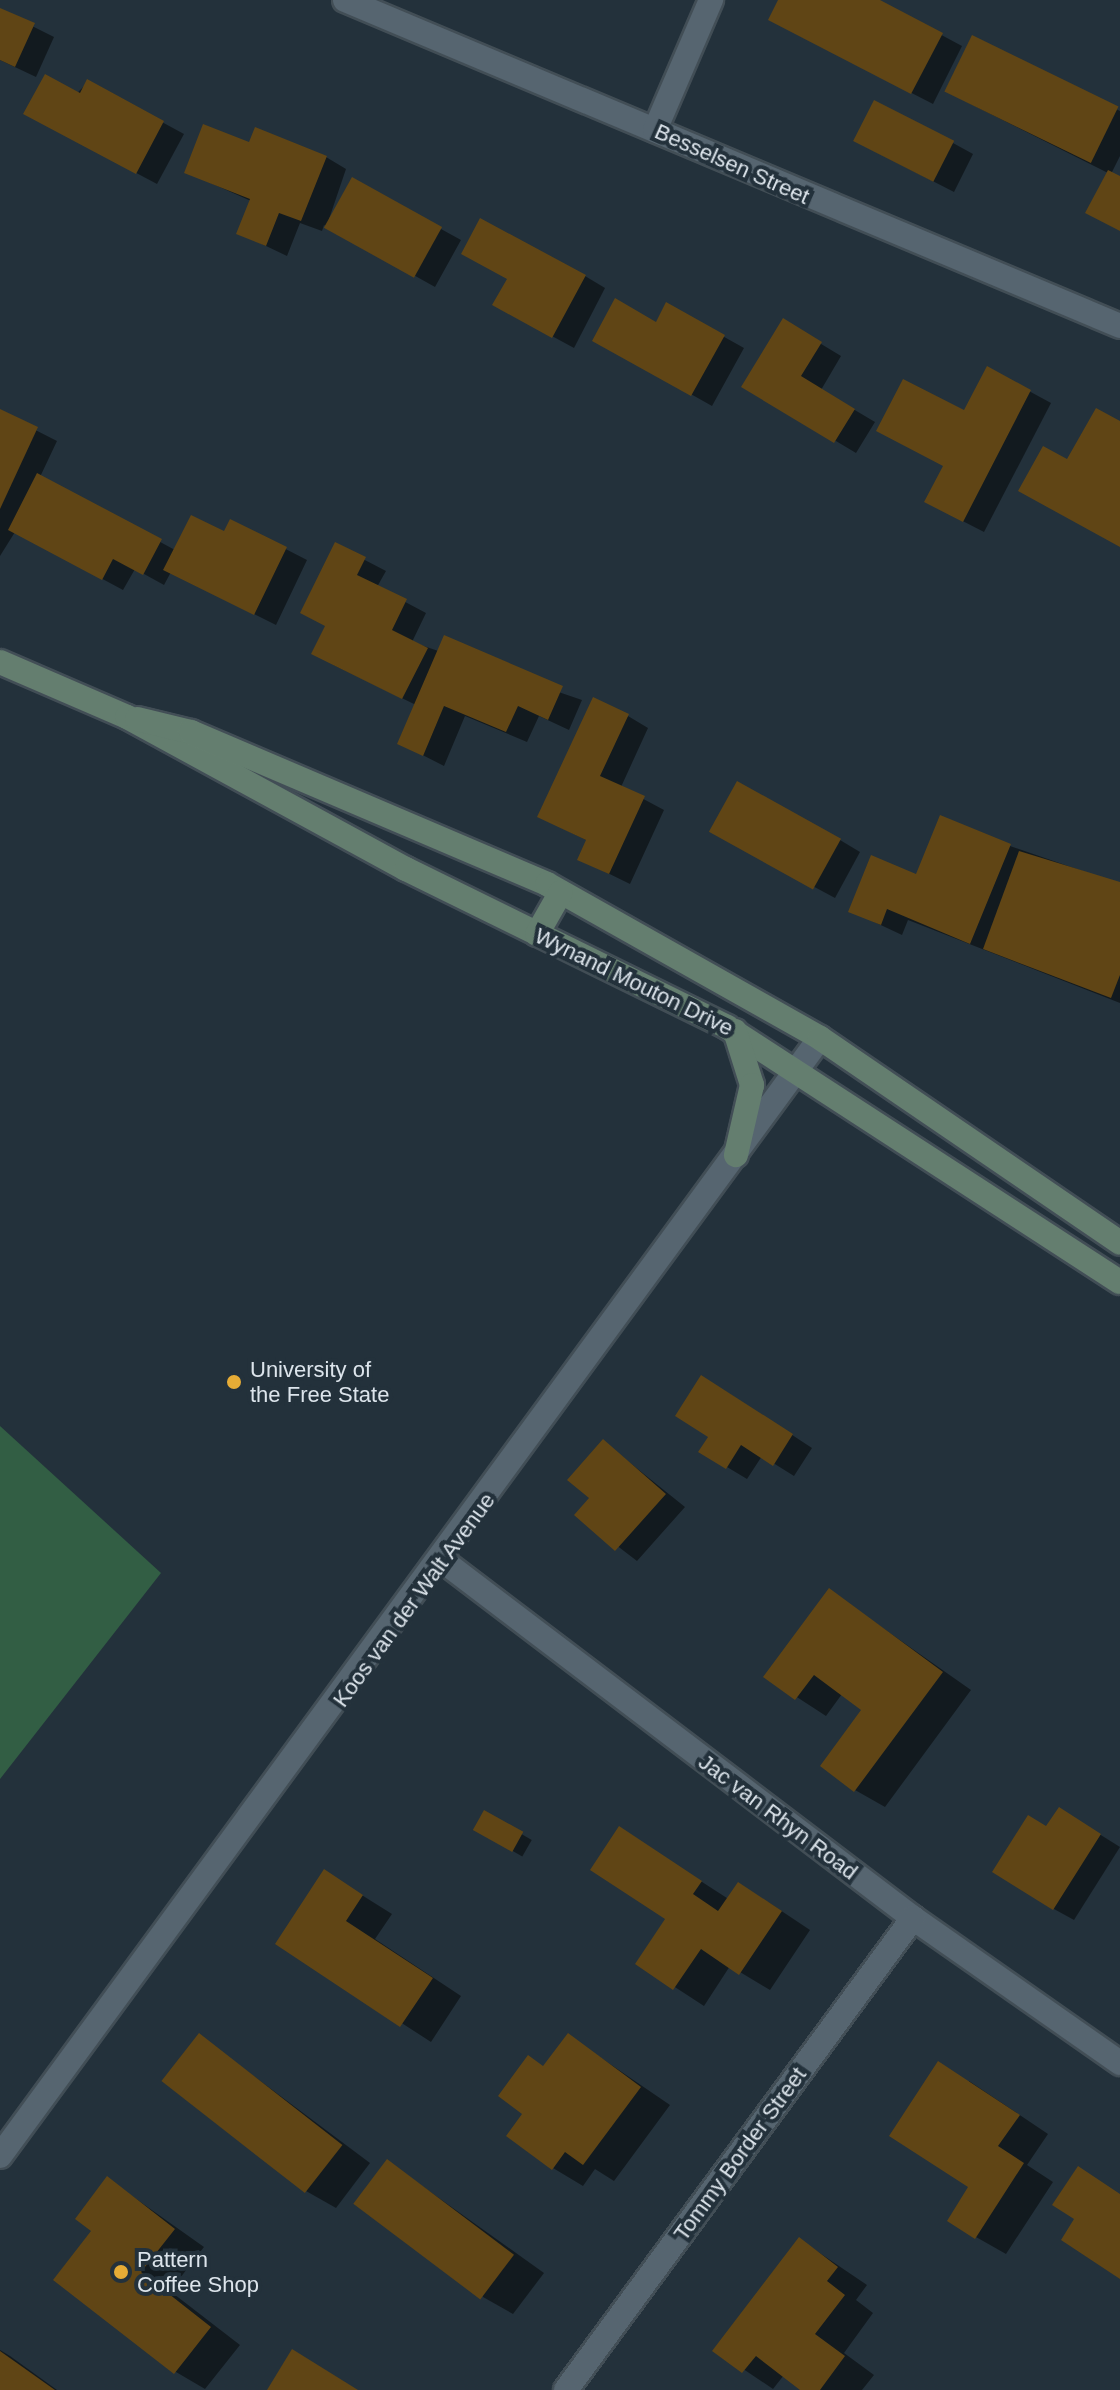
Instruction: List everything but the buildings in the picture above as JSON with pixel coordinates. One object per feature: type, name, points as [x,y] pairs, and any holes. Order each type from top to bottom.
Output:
[{"type":"street","name":"Besselsen Street","points":[[345,0],[1120,326]]},
{"type":"street","points":[[655,130],[711,0]]},
{"type":"street","name":"Wynand Mouton Drive","points":[[0,662],[127,717],[191,732],[561,892],[820,1038],[1120,1243]]},
{"type":"street","name":"Wynand Mouton Drive","points":[[127,717],[170,747],[735,1031],[798,1069],[1120,1282]]},
{"type":"street","points":[[537,934],[561,892]]},
{"type":"street","points":[[735,1031],[752,1085],[736,1155]]},
{"type":"street","name":"Koos van der Walt Avenue","points":[[0,2156],[443,1561],[820,1038]]},
{"type":"street","name":"Jac van Rhyn Road","points":[[443,1561],[913,1918],[1120,2063]]},
{"type":"street","name":"Tommy Border Street","points":[[577,2386],[913,1918]]},
{"type":"green space","points":[[0,1426],[161,1573],[0,1779]]},
{"type":"place","name":"University of the Free State","points":[[234,1382]]},
{"type":"place","name":"Pattern Coffee Shop","points":[[121,2272]]}]
